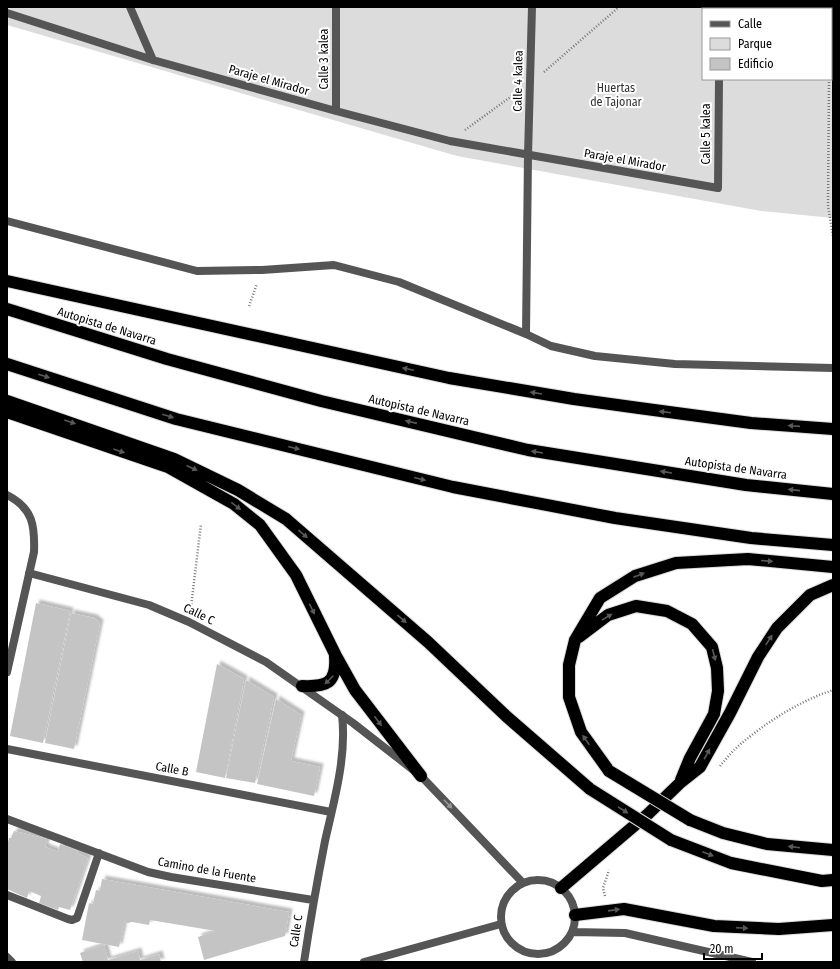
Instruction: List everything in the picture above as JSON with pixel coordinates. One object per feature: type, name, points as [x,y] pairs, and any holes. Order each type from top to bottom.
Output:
[{"type":"highway","points":[[7,281],[449,378],[574,399],[751,423],[833,429]]},
{"type":"highway","name":"Autopista de Navarra","points":[[7,309],[183,364],[321,401],[528,450],[746,485],[833,494]]},
{"type":"highway","points":[[7,364],[176,419],[453,488],[615,518],[751,538],[833,545]]},
{"type":"highway","points":[[7,400],[174,459],[238,490],[286,520],[428,642],[506,716],[590,789],[671,840],[731,863],[822,881],[833,880]]},
{"type":"highway","points":[[7,412],[168,468],[234,504],[260,525],[296,575],[334,653],[355,690],[421,776]]},
{"type":"highway","points":[[833,567],[748,559],[676,563],[635,576],[600,598],[575,640],[569,665],[569,697],[581,732],[608,771],[690,820],[723,833],[767,844],[833,850]]},
{"type":"highway","points":[[561,888],[648,814],[681,782],[700,767],[730,713],[758,657],[777,628],[810,595],[833,585]]},
{"type":"highway","points":[[575,640],[608,615],[636,606],[667,611],[692,624],[712,647],[717,668],[718,691],[714,714],[690,758],[681,782]]},
{"type":"highway","points":[[302,686],[322,685],[331,678],[335,667],[334,653]]},
{"type":"highway","points":[[575,915],[624,909],[714,926],[779,929],[833,925]]},
{"type":"street","points":[[130,7],[153,60]]},
{"type":"street","name":"Calle 3 kalea","points":[[336,7],[336,111]]},
{"type":"street","name":"Calle 4 kalea","points":[[528,155],[532,7]]},
{"type":"street","name":"Paraje el Mirador","points":[[7,13],[153,60],[450,141],[718,188]]},
{"type":"street","name":"Calle 5 kalea","points":[[718,188],[719,80]]},
{"type":"street","points":[[526,334],[528,155]]},
{"type":"street","points":[[7,221],[198,271],[262,270],[334,265],[399,282],[526,334],[551,346],[596,356],[675,364],[833,368]]},
{"type":"street","points":[[7,495],[23,506],[32,522],[34,532],[34,552],[7,672]]},
{"type":"street","name":"Calle C","points":[[29,573],[149,606],[189,622],[266,662],[342,715],[421,776],[522,883]]},
{"type":"street","name":"Calle C","points":[[304,962],[313,900],[340,768],[343,744],[342,715]]},
{"type":"street","name":"Calle B","points":[[7,749],[332,812]]},
{"type":"street","name":"Camino de la Fuente","points":[[7,820],[148,872],[313,900]]},
{"type":"street","points":[[7,894],[68,919],[72,920],[77,918],[99,853]]},
{"type":"street","points":[[532,880],[552,882],[561,888],[568,895],[573,905],[575,915],[572,932],[565,942],[556,950],[531,958],[511,944],[504,935],[501,924],[501,912],[504,900],[512,890],[522,883],[532,880]]},
{"type":"street","points":[[364,962],[501,924]]},
{"type":"street","points":[[572,932],[625,933],[752,962]]},
{"type":"street","points":[[7,957],[12,962]]},
{"type":"path","points":[[829,80],[828,206],[833,236]]},
{"type":"path","points":[[249,306],[262,270]]},
{"type":"path","points":[[189,622],[201,524]]},
{"type":"green space","name":"Huertas de Tajonar","points":[[7,7],[833,7],[833,218],[761,211],[457,156],[7,25]]},
{"type":"building","points":[[36,603],[70,611],[43,743],[10,736]]},
{"type":"building","points":[[71,613],[94,618],[100,623],[74,749],[45,743]]},
{"type":"building","points":[[217,664],[244,679],[225,778],[196,772]]},
{"type":"building","points":[[246,680],[274,697],[255,783],[226,778]]},
{"type":"building","points":[[276,699],[301,715],[291,761],[320,767],[314,796],[257,784]]},
{"type":"building","points":[[14,831],[47,839],[45,847],[58,852],[60,844],[78,851],[77,853],[88,858],[70,910],[59,907],[58,910],[39,903],[41,896],[29,891],[27,898],[7,889],[7,846],[9,838],[11,838]]},
{"type":"building","points":[[102,879],[289,912],[285,936],[204,960],[198,937],[216,931],[150,920],[149,925],[132,922],[124,924],[119,947],[82,940],[89,903],[93,904],[96,890],[100,891]]},
{"type":"building","points":[[104,945],[108,960],[138,951],[140,960],[159,954],[161,962],[83,962],[80,953]]}]
